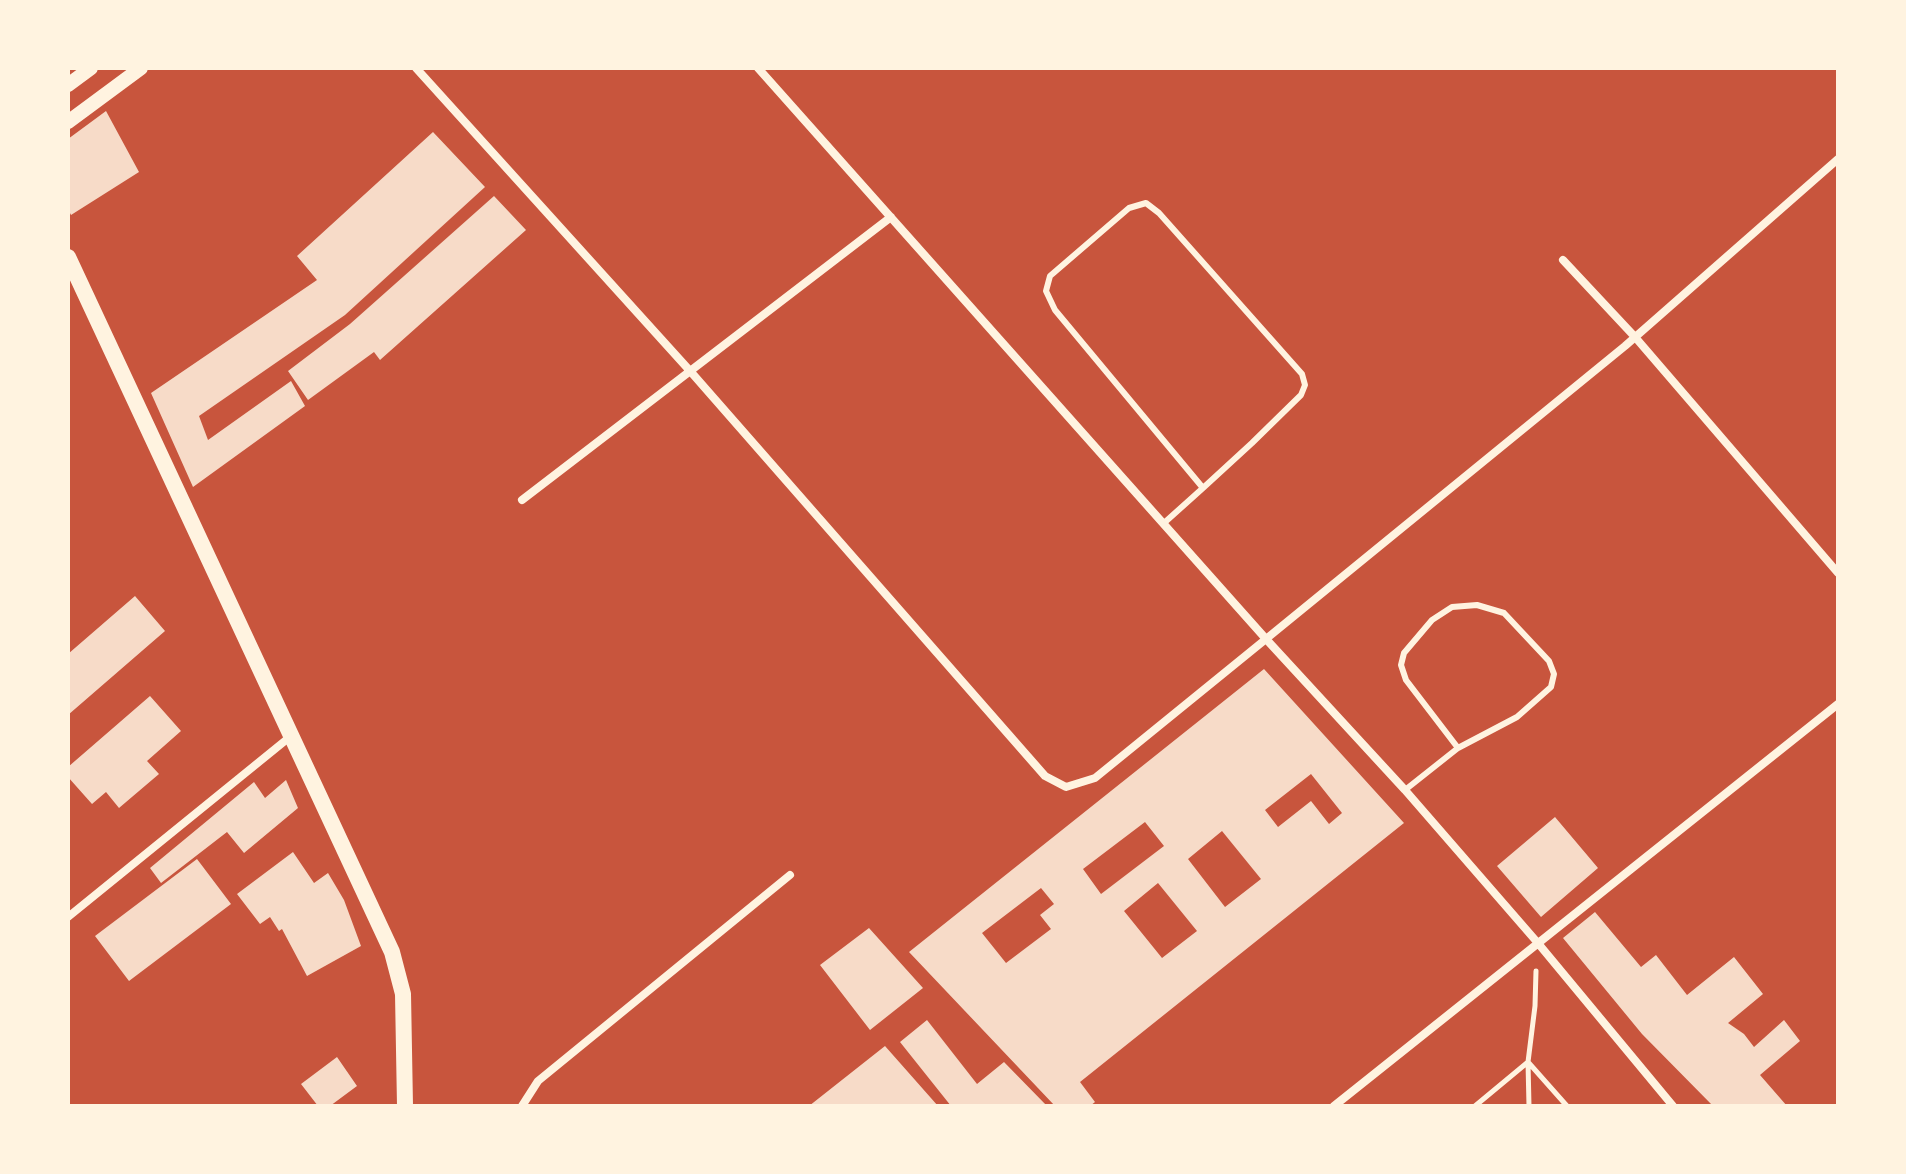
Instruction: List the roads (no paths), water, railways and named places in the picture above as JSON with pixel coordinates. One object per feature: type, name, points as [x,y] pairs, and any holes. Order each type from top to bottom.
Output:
[{"type":"main road","points":[[68,257],[392,952],[403,994],[405,1106]]},
{"type":"street","points":[[68,85],[91,68]]},
{"type":"street","points":[[68,122],[141,68]]},
{"type":"street","points":[[416,68],[691,372],[1045,776],[1066,787],[1095,778],[1266,639],[1635,337],[1838,159]]},
{"type":"street","points":[[758,68],[1266,639],[1405,790],[1673,1106]]},
{"type":"street","points":[[522,500],[891,217]]},
{"type":"street","points":[[1563,260],[1635,337],[1838,573]]},
{"type":"street","points":[[1334,1106],[1838,704]]},
{"type":"street","points":[[68,917],[291,735]]},
{"type":"street","points":[[522,1106],[538,1081],[790,875]]},
{"type":"lane","points":[[1164,523],[1203,488],[1301,395],[1305,385],[1302,374],[1159,213],[1146,203],[1129,208],[1050,276],[1046,291],[1055,310],[1203,488]]},
{"type":"lane","points":[[1405,790],[1458,748],[1517,717],[1551,687],[1554,674],[1549,661],[1504,613],[1477,605],[1452,607],[1432,620],[1404,653],[1401,665],[1406,680],[1458,748]]}]
